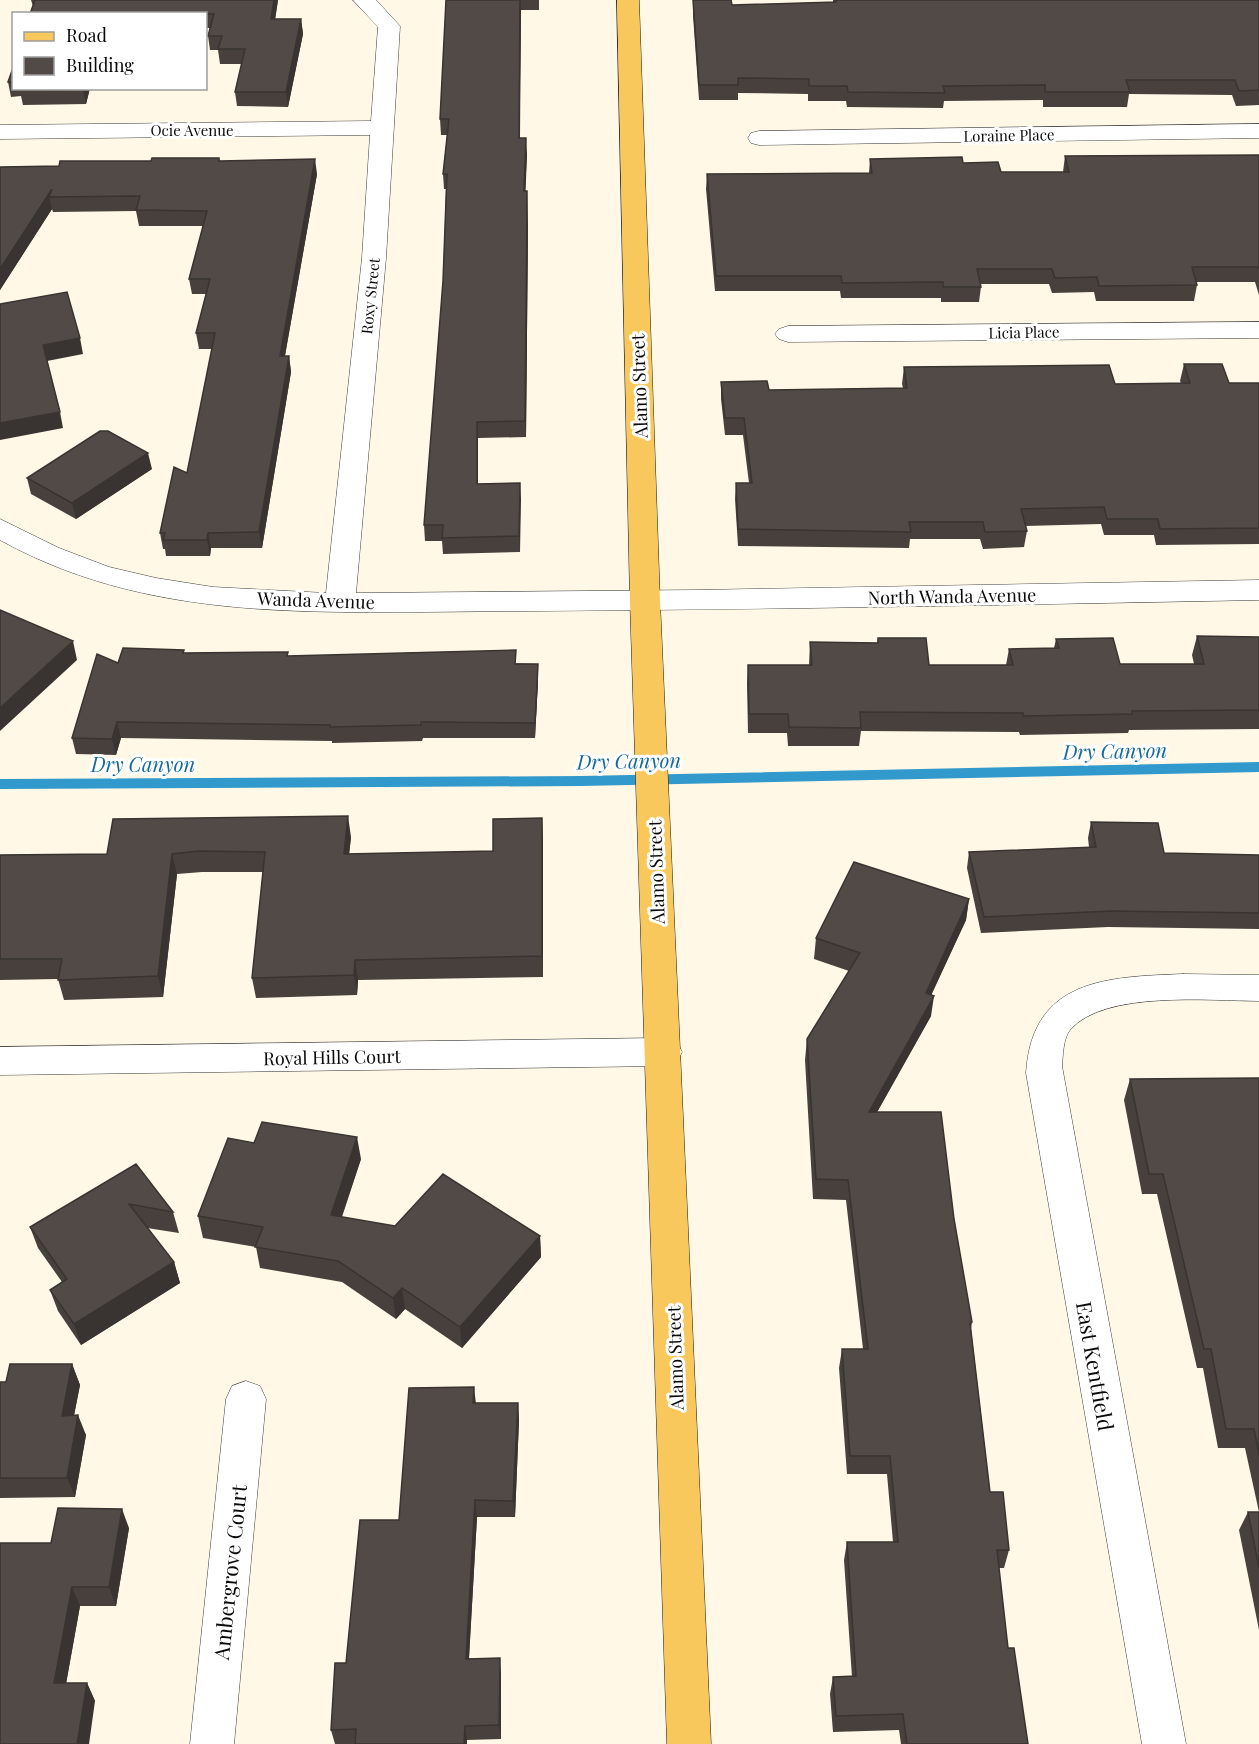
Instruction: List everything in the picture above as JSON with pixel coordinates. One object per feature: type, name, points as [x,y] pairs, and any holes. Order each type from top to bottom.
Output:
[{"type":"main road","name":"Alamo Street","points":[[628,0],[645,601],[689,1744]]},
{"type":"street","name":"Roxy Street","points":[[340,602],[374,258],[389,26],[364,0]]},
{"type":"street","name":"Ocie Avenue","points":[[0,132],[383,128]]},
{"type":"street","name":"Loraine Place","points":[[759,138],[1259,131]]},
{"type":"street","name":"Licia Place","points":[[788,334],[1259,330]]},
{"type":"street","name":"Wanda Avenue","points":[[0,528],[20,542],[82,569],[156,588],[234,597],[340,602],[645,601]]},
{"type":"street","name":"North Wanda Avenue","points":[[645,601],[1259,590]]},
{"type":"street","name":"East Kentfield","points":[[1164,1744],[1044,1073],[1046,1044],[1058,1020],[1083,1002],[1117,992],[1155,989],[1259,988]]},
{"type":"street","name":"Royal Hills Court","points":[[0,1061],[664,1052]]},
{"type":"street","name":"Ambergrove Court","points":[[212,1744],[246,1399]]},
{"type":"building","points":[[35,0],[274,0],[271,19],[301,19],[286,92],[235,92],[245,49],[218,49],[222,36],[208,36],[214,14],[207,14],[207,12],[31,12]]},
{"type":"building","points":[[446,0],[520,0],[519,138],[526,138],[524,191],[527,191],[525,421],[477,422],[477,484],[520,483],[519,536],[442,538],[443,525],[424,525],[443,281],[447,174],[443,174],[449,119],[440,119]]},
{"type":"building","points":[[693,0],[731,0],[732,5],[836,2],[836,0],[1259,0],[1259,90],[1239,91],[1235,80],[1126,80],[1130,92],[1045,92],[1045,85],[943,86],[945,93],[848,92],[847,86],[809,86],[809,79],[738,78],[738,85],[699,85]]},
{"type":"building","points":[[12,71],[12,82],[8,82]]},
{"type":"building","points":[[1259,155],[1259,269],[1258,267],[1192,267],[1197,285],[1099,286],[1097,277],[1055,278],[1052,269],[977,269],[981,287],[943,287],[943,282],[842,283],[841,276],[716,276],[707,174],[872,173],[870,159],[962,157],[963,163],[998,162],[1001,172],[1069,172],[1065,156]]},
{"type":"building","points":[[152,158],[219,158],[219,161],[315,159],[280,356],[289,356],[259,532],[208,533],[207,540],[163,540],[165,533],[160,533],[174,467],[187,473],[215,333],[196,333],[210,279],[189,279],[207,211],[136,210],[140,196],[49,197],[52,189],[0,269],[0,167],[59,166],[60,161],[151,161]]},
{"type":"building","points":[[67,292],[80,338],[43,345],[60,412],[0,423],[0,304]]},
{"type":"building","points":[[1184,364],[1222,364],[1229,383],[1259,383],[1259,528],[1160,529],[1158,519],[1107,519],[1104,507],[1021,509],[1027,531],[985,532],[983,522],[909,522],[911,532],[738,529],[736,483],[752,483],[744,418],[725,418],[721,382],[767,381],[769,390],[907,388],[904,367],[1109,365],[1115,384],[1190,383]]},
{"type":"building","points":[[100,431],[108,431],[148,453],[72,503],[27,478]]},
{"type":"building","points":[[0,610],[73,641],[0,708]]},
{"type":"building","points":[[1197,636],[1259,637],[1259,710],[1132,711],[1132,714],[1023,716],[1023,713],[860,712],[861,728],[789,727],[788,714],[749,714],[748,665],[812,665],[810,642],[878,643],[878,638],[926,638],[929,665],[1013,665],[1009,649],[1059,648],[1056,639],[1113,638],[1120,664],[1204,664]]},
{"type":"building","points":[[123,648],[184,650],[183,653],[288,652],[287,656],[516,650],[515,664],[538,664],[535,723],[421,722],[421,725],[330,727],[330,725],[117,722],[112,739],[72,738],[97,654],[118,663]]},
{"type":"building","points":[[348,816],[344,854],[493,851],[493,819],[542,818],[542,956],[355,960],[354,975],[252,978],[265,852],[198,851],[172,854],[158,976],[58,980],[62,959],[0,959],[0,855],[107,854],[113,819]]},
{"type":"building","points":[[1091,822],[1158,823],[1164,853],[1259,855],[1259,913],[1112,911],[984,917],[969,852],[1096,847]]},
{"type":"building","points":[[854,862],[969,899],[926,993],[934,996],[869,1112],[941,1112],[954,1219],[972,1322],[970,1323],[990,1492],[1003,1492],[1009,1550],[997,1550],[1008,1648],[1014,1648],[1028,1744],[907,1744],[903,1714],[836,1716],[833,1677],[856,1676],[847,1542],[898,1542],[890,1456],[850,1456],[842,1349],[868,1349],[848,1180],[816,1179],[807,1039],[860,953],[816,938]]},
{"type":"building","points":[[1259,1078],[1259,1454],[1254,1429],[1226,1429],[1211,1349],[1204,1349],[1163,1174],[1149,1174],[1130,1079]]},
{"type":"building","points":[[262,1122],[357,1137],[331,1215],[395,1226],[443,1174],[540,1236],[460,1327],[402,1288],[393,1298],[338,1261],[255,1247],[263,1227],[198,1216],[228,1138],[254,1143]]},
{"type":"building","points":[[136,1164],[173,1212],[129,1204],[174,1262],[74,1324],[50,1290],[67,1279],[30,1227]]},
{"type":"building","points":[[10,1364],[72,1364],[62,1416],[78,1415],[67,1478],[0,1478],[0,1382],[6,1382]]},
{"type":"building","points":[[474,1387],[473,1403],[518,1403],[513,1501],[475,1500],[466,1659],[500,1658],[499,1725],[465,1726],[464,1744],[355,1744],[356,1729],[331,1730],[335,1663],[346,1663],[360,1520],[399,1520],[409,1388]]},
{"type":"building","points":[[58,1508],[122,1509],[109,1587],[72,1587],[54,1683],[87,1683],[77,1744],[0,1744],[0,1543],[51,1543]]},
{"type":"building","points":[[1248,1512],[1259,1512],[1259,1568]]},
{"type":"waterway","name":"Dry Canyon","points":[[0,784],[581,781],[1259,767]]}]
